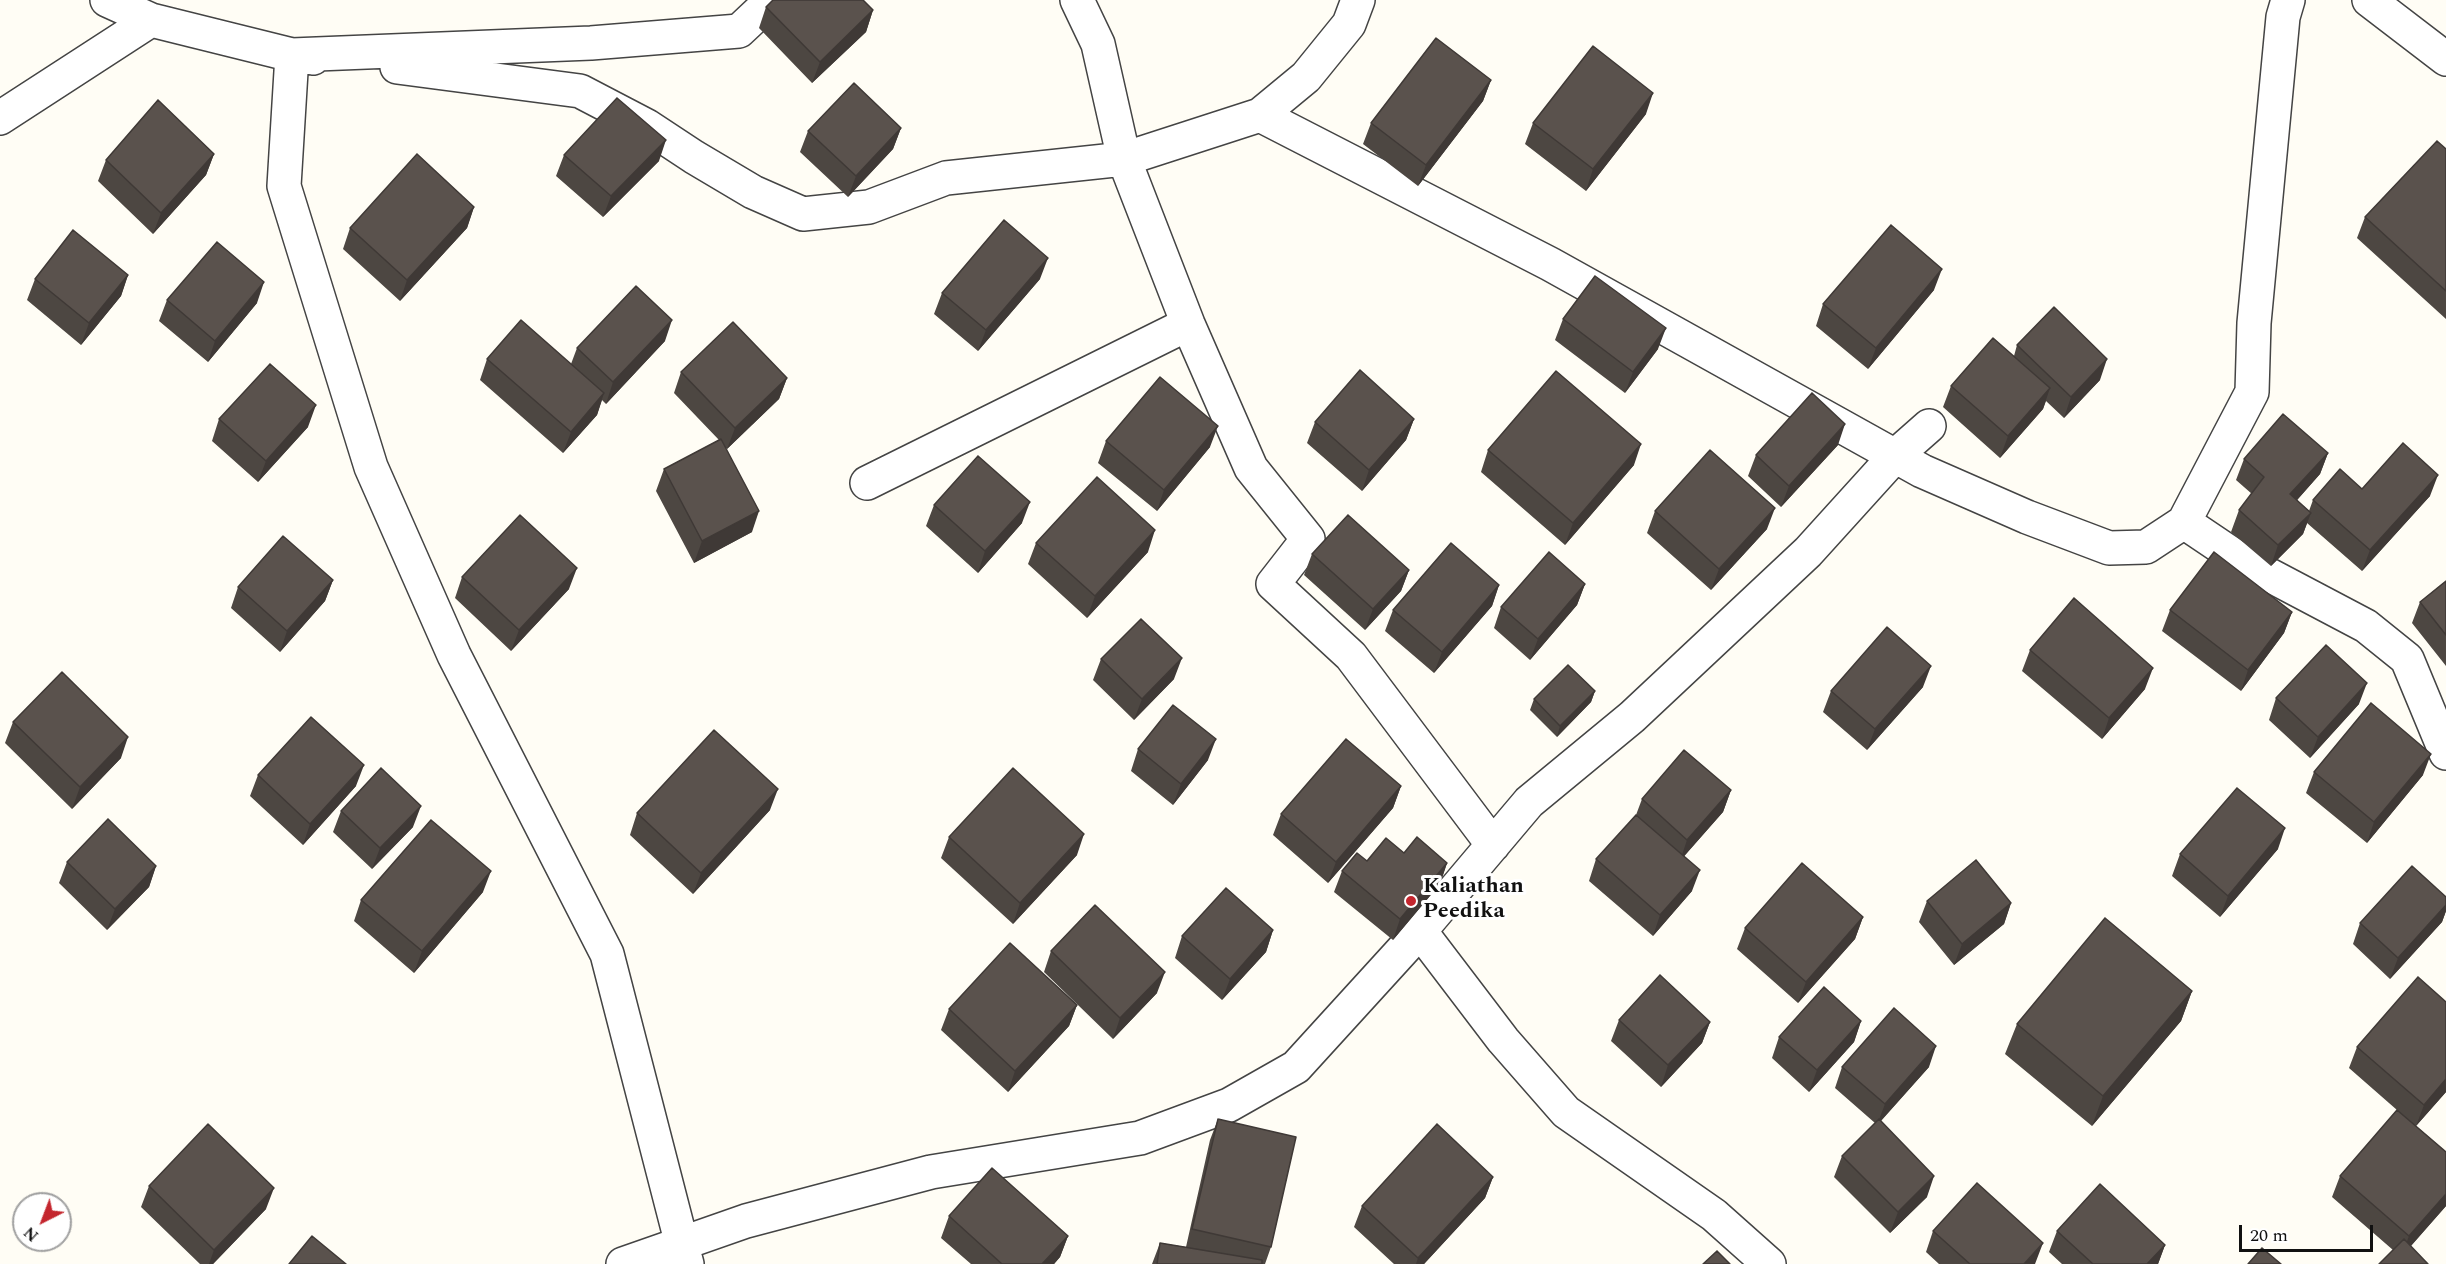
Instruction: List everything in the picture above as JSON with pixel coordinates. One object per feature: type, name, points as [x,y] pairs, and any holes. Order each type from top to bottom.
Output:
[{"type":"street","points":[[107,0],[151,20],[292,55],[501,79],[580,91],[647,126],[753,192],[803,214],[869,207],[946,178],[1124,159],[1260,115],[1306,76],[1349,24],[1358,0]]},
{"type":"street","points":[[292,55],[591,43],[739,32],[772,0]]},
{"type":"street","points":[[1077,0],[1098,44],[1124,159],[1188,324],[1251,468],[1308,539],[1273,584],[1350,656],[1493,845]]},
{"type":"street","points":[[1260,115],[1550,264],[1922,471],[2027,517],[2109,548],[2146,547],[2184,522],[2252,392],[2254,323],[2283,16],[2289,0]]},
{"type":"street","points":[[2369,0],[2446,59]]},
{"type":"street","points":[[0,117],[151,20]]},
{"type":"street","points":[[292,55],[284,186],[371,467],[454,655],[607,954],[684,1254]]},
{"type":"street","points":[[867,483],[1188,324]]},
{"type":"street","points":[[623,1264],[684,1254],[746,1221],[931,1172],[1140,1138],[1229,1105],[1296,1066],[1420,931],[1529,802],[1632,717],[1808,552],[1895,456],[1929,426]]},
{"type":"street","points":[[2184,522],[2239,559],[2366,626],[2407,659],[2446,753]]},
{"type":"street","points":[[1420,931],[1503,1040],[1566,1112],[1714,1215],[1769,1264]]},
{"type":"building","points":[[773,0],[863,0],[873,10],[820,62],[766,7]]},
{"type":"building","points":[[1436,38],[1491,80],[1426,165],[1371,123]]},
{"type":"building","points":[[1593,46],[1653,93],[1593,169],[1533,123]]},
{"type":"building","points":[[854,83],[901,128],[856,176],[808,131]]},
{"type":"building","points":[[617,98],[666,140],[611,196],[564,155]]},
{"type":"building","points":[[158,100],[214,154],[161,213],[106,160]]},
{"type":"building","points":[[2437,141],[2446,149],[2446,291],[2365,217]]},
{"type":"building","points":[[417,154],[474,207],[407,280],[350,228]]},
{"type":"building","points":[[1004,220],[1048,258],[986,330],[942,293]]},
{"type":"building","points":[[1891,225],[1942,269],[1876,348],[1823,304]]},
{"type":"building","points":[[73,230],[128,275],[89,323],[35,279]]},
{"type":"building","points":[[217,242],[264,282],[215,341],[167,300]]},
{"type":"building","points":[[1595,276],[1666,328],[1633,372],[1563,319]]},
{"type":"building","points":[[636,286],[672,320],[613,382],[577,348]]},
{"type":"building","points":[[2054,307],[2107,359],[2071,397],[2017,345]]},
{"type":"building","points":[[521,320],[604,393],[571,432],[487,359]]},
{"type":"building","points":[[733,322],[787,378],[735,428],[681,372]]},
{"type":"building","points":[[1993,338],[2050,388],[2008,436],[1951,386]]},
{"type":"building","points":[[270,364],[316,405],[266,461],[219,419]]},
{"type":"building","points":[[1360,370],[1414,419],[1369,470],[1315,422]]},
{"type":"building","points":[[1556,371],[1641,444],[1573,523],[1488,450]]},
{"type":"building","points":[[1160,377],[1218,426],[1164,490],[1106,441]]},
{"type":"building","points":[[1812,393],[1845,424],[1789,486],[1756,455]]},
{"type":"building","points":[[2283,414],[2328,453],[2290,494],[2311,513],[2278,545],[2239,510],[2264,477],[2244,459]]},
{"type":"building","points":[[721,439],[759,511],[702,541],[664,469]]},
{"type":"building","points":[[2403,443],[2438,475],[2370,550],[2313,500],[2340,469],[2362,489]]},
{"type":"building","points":[[1710,450],[1775,508],[1719,569],[1655,511]]},
{"type":"building","points":[[978,456],[1030,502],[985,551],[934,505]]},
{"type":"building","points":[[1097,477],[1155,530],[1095,596],[1036,543]]},
{"type":"building","points":[[520,515],[577,568],[519,630],[462,577]]},
{"type":"building","points":[[1348,515],[1409,570],[1373,609],[1312,554]]},
{"type":"building","points":[[283,536],[333,580],[287,631],[238,587]]},
{"type":"building","points":[[1451,543],[1499,585],[1442,652],[1393,610]]},
{"type":"building","points":[[1549,552],[1585,584],[1538,639],[1501,607]]},
{"type":"building","points":[[2214,552],[2292,612],[2248,670],[2170,610]]},
{"type":"building","points":[[2446,581],[2446,635],[2420,602]]},
{"type":"building","points":[[2074,598],[2153,668],[2109,718],[2030,650]]},
{"type":"building","points":[[1141,619],[1182,658],[1142,699],[1101,659]]},
{"type":"building","points":[[1887,627],[1931,666],[1875,729],[1831,691]]},
{"type":"building","points":[[2326,645],[2367,683],[2318,737],[2276,698]]},
{"type":"building","points":[[1568,665],[1595,691],[1560,726],[1534,699]]},
{"type":"building","points":[[62,672],[128,737],[80,787],[13,722]]},
{"type":"building","points":[[2371,703],[2431,754],[2374,822],[2314,772]]},
{"type":"building","points":[[1173,705],[1216,739],[1181,784],[1138,749]]},
{"type":"building","points":[[311,717],[364,765],[310,824],[258,775]]},
{"type":"building","points":[[714,730],[778,789],[701,873],[637,813]]},
{"type":"building","points":[[1346,739],[1401,786],[1336,862],[1281,814]]},
{"type":"building","points":[[1684,750],[1731,790],[1687,840],[1642,799]]},
{"type":"building","points":[[381,768],[421,806],[380,848],[341,811]]},
{"type":"building","points":[[1013,768],[1084,834],[1020,903],[949,837]]},
{"type":"building","points":[[2237,788],[2285,828],[2228,896],[2180,854]]},
{"type":"building","points":[[1636,815],[1700,870],[1660,915],[1596,859]]},
{"type":"building","points":[[108,819],[156,866],[115,909],[67,862]]},
{"type":"building","points":[[431,820],[491,871],[422,951],[361,900]]},
{"type":"building","points":[[1417,837],[1447,863],[1400,919],[1342,871],[1357,853],[1367,861],[1386,838],[1404,853]]},
{"type":"building","points":[[1976,860],[2011,903],[1962,944],[1927,901]]},
{"type":"building","points":[[1802,863],[1863,917],[1806,982],[1745,928]]},
{"type":"building","points":[[2412,866],[2446,897],[2446,905],[2398,958],[2360,923]]},
{"type":"building","points":[[1226,888],[1273,930],[1230,979],[1182,936]]},
{"type":"building","points":[[1095,905],[1165,972],[1120,1018],[1051,951]]},
{"type":"building","points":[[2105,918],[2192,991],[2103,1096],[2017,1024]]},
{"type":"building","points":[[1010,943],[1077,1005],[1015,1071],[949,1009]]},
{"type":"building","points":[[1660,975],[1710,1022],[1668,1065],[1619,1020]]},
{"type":"building","points":[[2418,977],[2446,1002],[2446,1079],[2424,1105],[2357,1047]]},
{"type":"building","points":[[1824,987],[1861,1021],[1817,1070],[1779,1037]]},
{"type":"building","points":[[1894,1008],[1936,1046],[1885,1104],[1842,1067]]},
{"type":"building","points":[[2397,1110],[2446,1152],[2446,1194],[2409,1236],[2340,1176]]},
{"type":"building","points":[[1218,1119],[1296,1137],[1271,1247],[1192,1229]]},
{"type":"building","points":[[1879,1119],[1934,1176],[1898,1212],[1842,1156]]},
{"type":"building","points":[[208,1124],[274,1188],[214,1250],[149,1186]]},
{"type":"building","points":[[1437,1124],[1493,1177],[1418,1258],[1362,1206]]},
{"type":"building","points":[[992,1168],[1068,1236],[1042,1264],[1002,1264],[949,1216]]},
{"type":"building","points":[[1977,1183],[2043,1243],[2024,1264],[1970,1264],[1933,1231]]},
{"type":"building","points":[[2100,1184],[2165,1245],[2147,1264],[2093,1264],[2057,1231]]},
{"type":"building","points":[[312,1236],[346,1264],[289,1264]]},
{"type":"building","points":[[2404,1239],[2428,1264],[2379,1264]]},
{"type":"building","points":[[1160,1243],[1262,1260],[1262,1264],[1157,1264]]},
{"type":"building","points":[[2262,1248],[2281,1264],[2248,1264]]},
{"type":"building","points":[[1717,1251],[1730,1264],[1703,1264]]},
{"type":"place","name":"Kaliathan Peedika","points":[[1411,901]]}]
